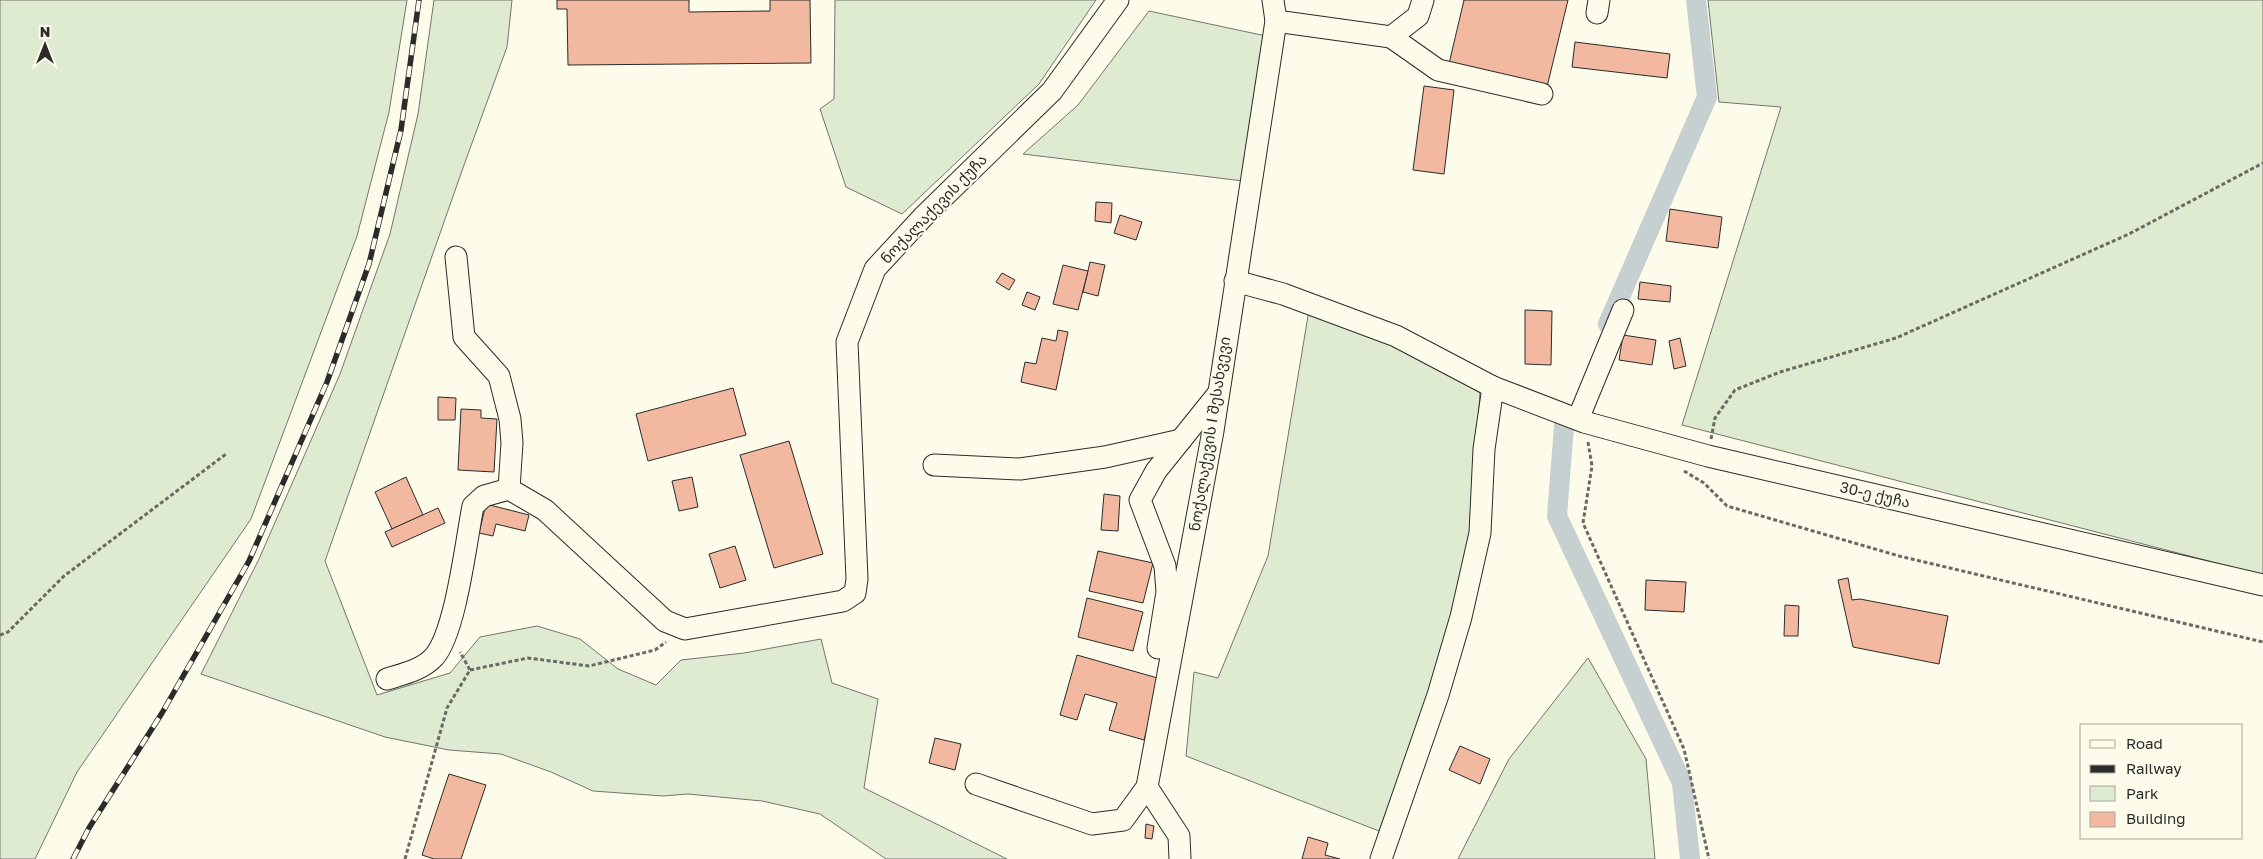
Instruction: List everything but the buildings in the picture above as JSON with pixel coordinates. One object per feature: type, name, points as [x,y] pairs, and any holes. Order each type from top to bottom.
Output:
[{"type":"street","name":"ნოქალაქევის ქუჩა","points":[[685,629],[843,602],[855,593],[857,579],[847,342],[875,270],[923,217],[1052,90],[1118,0]]},
{"type":"street","points":[[1390,37],[1418,16],[1423,0]]},
{"type":"street","points":[[1274,10],[1390,37],[1438,70],[1542,94]]},
{"type":"street","name":"ნოქალაქევის I შესახვევი","points":[[1147,787],[1213,431],[1274,10]]},
{"type":"street","points":[[456,257],[464,337],[499,376],[510,418],[512,443],[509,489]]},
{"type":"street","name":"30-ე ქუჩა","points":[[1235,281],[1283,294],[1396,336],[1493,388],[1581,421],[1708,456],[2263,585]]},
{"type":"street","points":[[1581,421],[1623,310]]},
{"type":"street","points":[[1381,859],[1438,695],[1461,617],[1480,532],[1484,449],[1493,388]]},
{"type":"street","points":[[1158,655],[1168,592],[1166,575],[1154,535],[1140,500],[1156,471],[1217,395]]},
{"type":"street","points":[[934,465],[1020,468],[1105,457],[1180,440]]},
{"type":"street","points":[[387,679],[418,669],[435,656],[449,631],[473,506],[484,496],[509,489],[545,510],[665,621],[685,629]]},
{"type":"street","points":[[976,784],[1092,824],[1123,820],[1147,787],[1179,836],[1180,859]]},
{"type":"path","points":[[1708,456],[1715,418],[1735,390],[1780,372],[1896,338],[2129,234],[2263,163]]},
{"type":"path","points":[[1581,421],[1592,466],[1583,523],[1684,749],[1709,859]]},
{"type":"path","points":[[0,635],[8,632],[64,576],[226,454]]},
{"type":"path","points":[[1680,468],[1704,484],[1727,506],[1899,556],[2263,642]]},
{"type":"path","points":[[405,859],[447,708],[470,670],[528,658],[589,666],[655,650],[685,629]]},
{"type":"path","points":[[449,631],[470,670]]},
{"type":"green space","points":[[0,0],[407,0],[389,112],[357,236],[251,519],[77,772],[35,859],[0,859]]},
{"type":"green space","points":[[434,0],[512,0],[507,47],[325,561],[377,695],[450,673],[480,637],[537,626],[580,639],[618,669],[656,685],[681,660],[744,653],[821,639],[832,683],[878,699],[864,788],[1007,859],[886,859],[820,814],[762,801],[688,794],[663,796],[593,791],[551,772],[501,754],[449,750],[385,737],[201,674],[259,559],[340,374],[390,234],[418,114]]},
{"type":"green space","points":[[835,0],[1096,0],[1039,84],[902,214],[846,187],[820,109],[834,99]]},
{"type":"green space","points":[[1708,0],[2263,0],[2263,575],[1682,425],[1781,107],[1719,102]]},
{"type":"green space","points":[[1149,11],[1266,36],[1243,181],[1023,154],[1078,105]]},
{"type":"green space","points":[[1309,310],[1401,340],[1480,391],[1472,537],[1430,693],[1379,831],[1186,756],[1194,672],[1218,678],[1268,556]]},
{"type":"green space","points":[[1588,658],[1646,759],[1655,859],[1458,859],[1509,759]]},
{"type":"waterway","points":[[1608,324],[1707,97],[1696,0]]},
{"type":"waterway","points":[[1564,426],[1557,516],[1682,783],[1690,859]]},
{"type":"railway","points":[[73,859],[89,828],[162,713],[249,561],[327,382],[369,264],[401,130],[419,0]]}]
